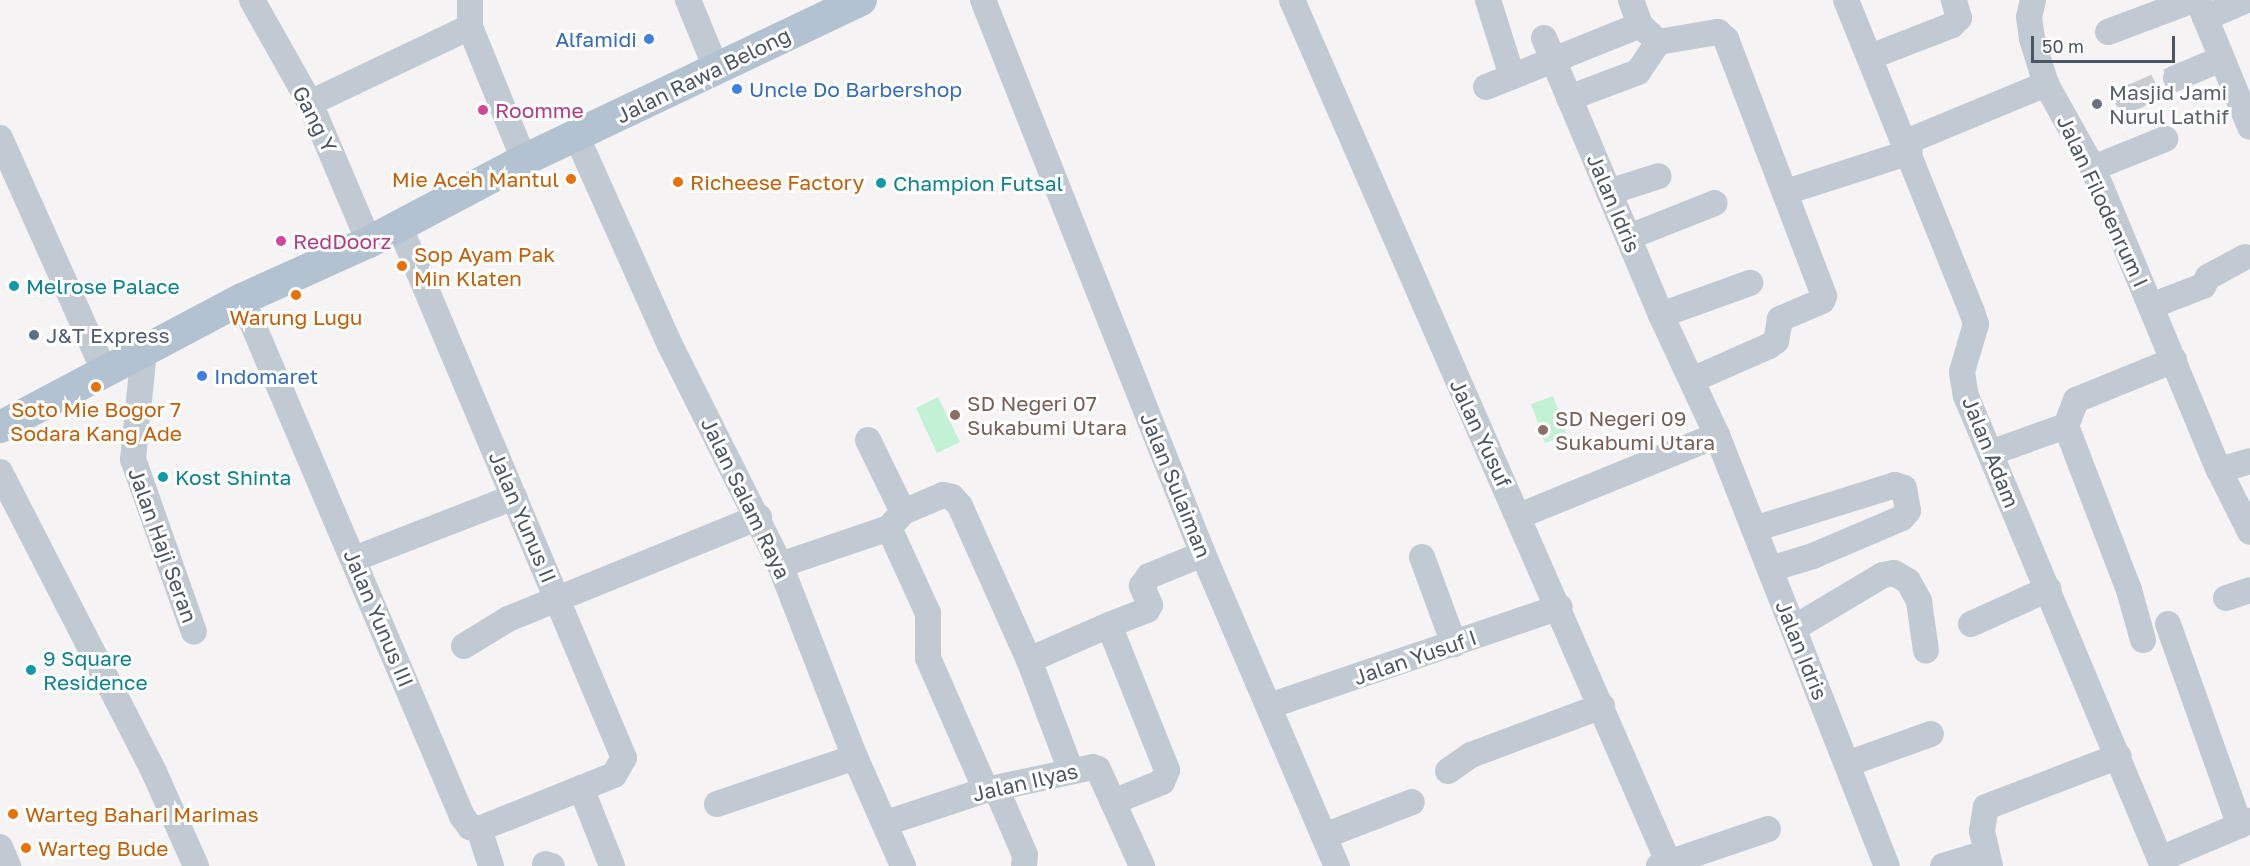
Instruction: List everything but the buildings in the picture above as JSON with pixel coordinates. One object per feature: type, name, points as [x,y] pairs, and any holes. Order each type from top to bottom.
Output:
[{"type":"main road","name":"Jalan Rawa Belong","points":[[0,427],[242,299],[369,242],[524,160],[861,0]]},
{"type":"street","name":"Gang Y","points":[[252,0],[310,103],[369,242]]},
{"type":"street","points":[[470,0],[470,27],[524,160]]},
{"type":"street","points":[[688,0],[716,68]]},
{"type":"street","name":"Jalan Sulaiman","points":[[983,0],[1203,554],[1337,866]]},
{"type":"street","name":"Jalan Yusuf","points":[[1292,0],[1440,344],[1560,607],[1666,865]]},
{"type":"street","points":[[1488,0],[1512,76]]},
{"type":"street","points":[[1569,98],[1638,72],[1649,33],[1631,0]]},
{"type":"street","name":"Jalan Adam","points":[[1846,0],[1908,147],[1976,324],[1962,372],[1966,396],[2162,863]]},
{"type":"street","points":[[1870,57],[1952,25],[1959,18],[1954,0]]},
{"type":"street","name":"Jalan Filodenrum I","points":[[2032,0],[2029,17],[2032,39],[2046,84],[2092,168],[2220,470],[2250,532]]},
{"type":"street","points":[[2108,32],[2199,6],[2247,0]]},
{"type":"street","points":[[2199,6],[2250,126]]},
{"type":"street","points":[[310,103],[470,27]]},
{"type":"street","points":[[1486,87],[1512,76],[1548,49],[1649,33],[1718,32],[1726,39],[1786,192],[1822,301],[1780,319],[1776,340],[1769,346],[1692,380]]},
{"type":"street","name":"Jalan Idris","points":[[1548,49],[1662,315],[1714,427],[1887,866]]},
{"type":"street","points":[[2176,78],[2221,59]]},
{"type":"street","points":[[1786,192],[1908,147],[2046,84]]},
{"type":"street","name":"Jalan Salam Raya","points":[[576,135],[670,345],[759,517],[855,757],[903,866]]},
{"type":"street","points":[[0,138],[104,370]]},
{"type":"street","points":[[2092,168],[2165,139]]},
{"type":"street","points":[[1609,192],[1659,177]]},
{"type":"street","points":[[1629,237],[1716,203]]},
{"type":"street","name":"Jalan Yunus II","points":[[399,225],[624,758],[614,775],[581,788]]},
{"type":"street","points":[[2151,306],[2204,286],[2208,277],[2248,255]]},
{"type":"street","points":[[1662,315],[1750,283]]},
{"type":"street","name":"Jalan Yunus III","points":[[242,299],[462,816],[471,827],[479,829]]},
{"type":"street","name":"Jalan Haji Seran","points":[[144,351],[133,459],[194,632]]},
{"type":"street","points":[[2143,640],[2129,590],[2066,426],[2076,400],[2174,360]]},
{"type":"street","points":[[1990,453],[2066,426]]},
{"type":"street","points":[[1519,516],[1714,427]]},
{"type":"street","points":[[868,440],[928,613],[928,658],[1025,855],[1024,866]]},
{"type":"street","points":[[2220,470],[2250,461]]},
{"type":"street","points":[[0,472],[154,772],[196,866]]},
{"type":"street","points":[[1754,529],[1895,485],[1904,488],[1906,514],[1813,556],[1770,569]]},
{"type":"street","points":[[780,565],[896,520],[943,495],[952,497],[960,506],[1029,660],[1071,771]]},
{"type":"street","points":[[1861,495],[1871,529]]},
{"type":"street","points":[[354,559],[514,497]]},
{"type":"street","points":[[464,646],[508,619],[759,517]]},
{"type":"street","points":[[1029,660],[1147,610],[1150,605],[1142,586],[1149,576],[1203,554]]},
{"type":"street","points":[[1422,557],[1454,644]]},
{"type":"street","points":[[1794,628],[1883,575],[1894,573],[1908,581],[1919,601],[1926,651]]},
{"type":"street","points":[[1971,624],[2048,589]]},
{"type":"street","points":[[2226,598],[2250,590]]},
{"type":"street","name":"Jalan Yusuf I","points":[[1269,706],[1560,607]]},
{"type":"street","points":[[2162,863],[2245,823],[2168,624]]},
{"type":"street","points":[[1108,625],[1167,770],[1162,782],[1113,802]]},
{"type":"street","points":[[1448,771],[1472,755],[1602,706]]},
{"type":"street","points":[[1847,764],[1931,734]]},
{"type":"street","points":[[1989,864],[1982,831],[1986,807],[2119,756]]},
{"type":"street","points":[[717,804],[855,757]]},
{"type":"street","name":"Jalan Ilyas","points":[[886,823],[991,789],[1071,771],[1098,769],[1142,866]]},
{"type":"street","points":[[491,866],[479,829],[581,788],[612,866]]},
{"type":"street","points":[[1324,836],[1412,802]]},
{"type":"street","points":[[1666,865],[1768,829]]},
{"type":"street","points":[[0,847],[8,866]]},
{"type":"street","points":[[1943,866],[1973,857],[1989,864]]},
{"type":"green space","points":[[1553,396],[1567,435],[1545,443],[1531,404]]},
{"type":"green space","points":[[938,397],[960,442],[937,453],[916,408]]},
{"type":"tunnel","points":[[2133,97],[2176,78]]},
{"type":"place","name":"Alfamidi","points":[[649,39]]},
{"type":"place","name":"Uncle Do Barbershop","points":[[737,89]]},
{"type":"place","name":"Masjid Jami Nurul Lathif","points":[[2097,104]]},
{"type":"place","name":"Roomme","points":[[483,110]]},
{"type":"place","name":"Mie Aceh Mantul","points":[[571,179]]},
{"type":"place","name":"Richeese Factory","points":[[678,182]]},
{"type":"place","name":"Champion Futsal","points":[[881,183]]},
{"type":"place","name":"RedDoorz","points":[[281,241]]},
{"type":"place","name":"Sop Ayam Pak Min Klaten","points":[[402,266]]},
{"type":"place","name":"Melrose Palace","points":[[14,286]]},
{"type":"place","name":"Warung Lugu","points":[[296,295]]},
{"type":"place","name":"J&T Express","points":[[34,335]]},
{"type":"place","name":"Indomaret","points":[[202,376]]},
{"type":"place","name":"Soto Mie Bogor 7 Sodara Kang Ade","points":[[96,387]]},
{"type":"place","name":"SD Negeri 07 Sukabumi Utara","points":[[955,415]]},
{"type":"place","name":"SD Negeri 09 Sukabumi Utara","points":[[1543,430]]},
{"type":"place","name":"Kost Shinta","points":[[163,477]]},
{"type":"place","name":"9 Square Residence","points":[[31,670]]},
{"type":"place","name":"Warteg Bahari Marimas","points":[[13,814]]},
{"type":"place","name":"Warteg Bude","points":[[26,848]]}]
